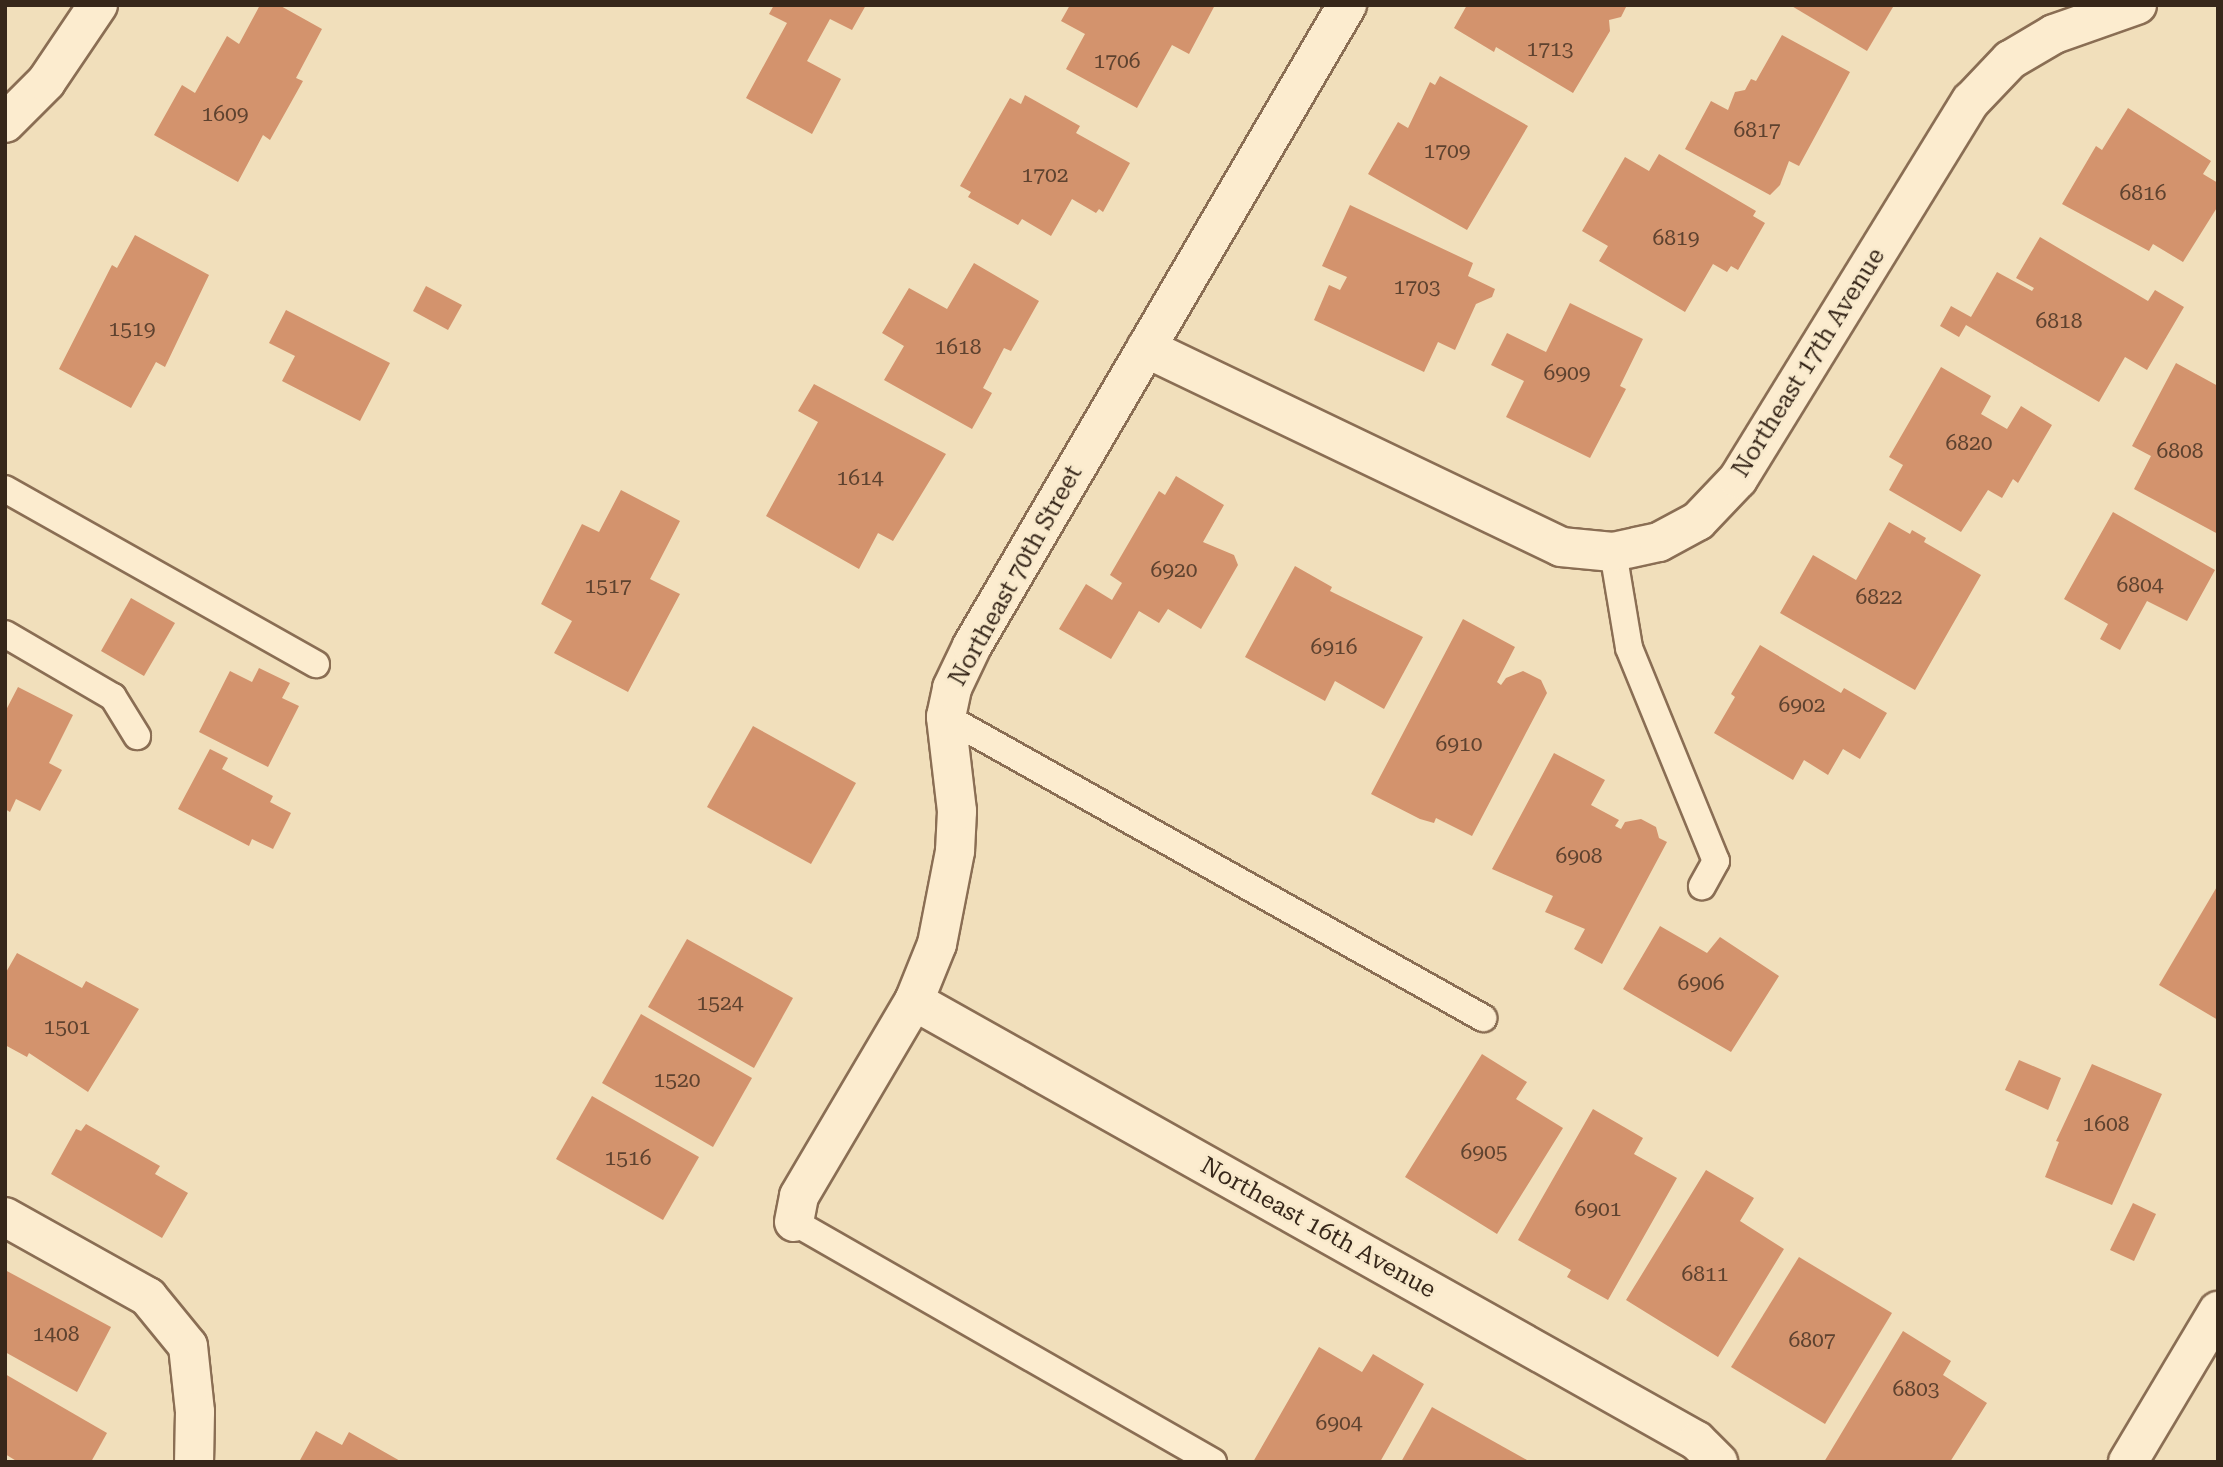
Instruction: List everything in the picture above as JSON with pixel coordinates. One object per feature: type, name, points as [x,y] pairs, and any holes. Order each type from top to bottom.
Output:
[{"type":"street","points":[[5,123],[46,82],[98,5]]},
{"type":"street","name":"Northeast 70th Street","points":[[794,1222],[799,1196],[914,1001],[937,944],[955,852],[957,811],[946,717],[952,688],[972,646],[1347,5]]},
{"type":"street","name":"Northeast 17th Avenue","points":[[1146,348],[1561,547],[1613,552],[1659,542],[1698,521],[1738,479],[1971,101],[2010,60],[2054,34],[2137,5]]},
{"type":"street","name":"Northeast 16th Avenue","points":[[914,1001],[1685,1434],[1717,1462]]},
{"type":"street","points":[[5,1217],[148,1297],[188,1346],[195,1412],[194,1462]]},
{"type":"street","points":[[2127,1462],[2218,1311]]},
{"type":"lane","points":[[5,489],[316,664]]},
{"type":"lane","points":[[1613,552],[1629,648],[1716,861],[1702,886]]},
{"type":"lane","points":[[5,634],[113,697],[137,736]]},
{"type":"lane","points":[[946,717],[1483,1018]]},
{"type":"lane","points":[[794,1222],[1213,1462]]},
{"type":"building","points":[[260,5],[279,5],[322,29],[296,78],[303,81],[270,140],[263,135],[238,182],[154,135],[182,85],[195,93],[227,36],[239,44]]},
{"type":"building","points":[[774,5],[866,5],[852,30],[830,19],[807,61],[841,79],[812,134],[746,98],[787,23],[769,14]]},
{"type":"building","points":[[1070,5],[1215,5],[1189,54],[1172,45],[1137,108],[1066,69],[1085,34],[1061,21]]},
{"type":"building","points":[[1467,5],[1627,5],[1621,17],[1609,20],[1610,31],[1573,93],[1496,47],[1494,52],[1454,28]]},
{"type":"building","points":[[1790,5],[1889,5],[1893,7],[1867,51]]},
{"type":"building","points":[[1782,35],[1850,72],[1799,166],[1789,161],[1780,185],[1770,195],[1685,149],[1711,101],[1728,110],[1735,92],[1745,90],[1751,79],[1756,81]]},
{"type":"building","points":[[1440,76],[1528,126],[1467,230],[1368,174],[1398,122],[1408,128],[1430,82],[1435,85]]},
{"type":"building","points":[[1025,95],[1080,126],[1076,133],[1130,163],[1103,212],[1099,209],[1096,213],[1072,199],[1051,236],[1022,219],[1018,225],[968,197],[971,192],[960,186],[1010,98],[1021,104]]},
{"type":"building","points":[[2128,108],[2211,161],[2203,174],[2218,183],[2218,206],[2183,262],[2153,244],[2149,251],[2062,204],[2096,146],[2102,150]]},
{"type":"building","points":[[1659,154],[1756,211],[1753,216],[1765,223],[1738,270],[1731,266],[1727,272],[1713,264],[1685,312],[1599,261],[1608,246],[1582,231],[1625,157],[1649,171]]},
{"type":"building","points":[[1350,205],[1473,263],[1468,276],[1495,289],[1492,297],[1476,304],[1455,350],[1438,342],[1424,372],[1314,320],[1329,285],[1340,290],[1347,277],[1322,266]]},
{"type":"building","points":[[135,235],[209,275],[165,367],[156,362],[131,408],[59,369],[112,265],[117,268]]},
{"type":"building","points":[[2040,237],[2148,301],[2155,290],[2184,307],[2147,370],[2125,357],[2099,402],[1966,325],[1959,337],[1940,326],[1951,306],[1971,317],[1997,272],[2032,291],[2034,288],[2016,278]]},
{"type":"building","points":[[974,263],[1039,301],[1011,351],[1004,348],[983,388],[992,393],[972,429],[884,380],[904,346],[882,333],[909,288],[947,309]]},
{"type":"building","points":[[426,286],[462,305],[448,330],[413,311]]},
{"type":"building","points":[[1570,303],[1643,339],[1620,386],[1626,389],[1590,458],[1506,417],[1524,381],[1491,365],[1507,333],[1546,352]]},
{"type":"building","points":[[286,310],[390,363],[360,421],[282,381],[295,356],[269,343]]},
{"type":"building","points":[[2176,363],[2218,386],[2218,534],[2134,489],[2151,456],[2132,446]]},
{"type":"building","points":[[1941,367],[1991,396],[1981,414],[2007,429],[2021,406],[2052,425],[2018,483],[2013,479],[2002,498],[1988,490],[1961,532],[1889,490],[1903,465],[1889,457]]},
{"type":"building","points":[[814,384],[946,454],[893,541],[878,533],[859,569],[766,516],[818,422],[798,411]]},
{"type":"building","points":[[1176,476],[1224,505],[1203,542],[1234,555],[1238,565],[1201,629],[1168,609],[1159,623],[1139,611],[1111,659],[1059,629],[1086,584],[1112,600],[1122,583],[1110,575],[1159,491],[1165,495]]},
{"type":"building","points":[[621,490],[680,521],[650,579],[680,594],[628,692],[554,653],[572,621],[541,604],[582,524],[599,532]]},
{"type":"building","points":[[2113,512],[2215,570],[2187,621],[2147,601],[2120,650],[2100,639],[2108,624],[2064,599]]},
{"type":"building","points":[[1889,522],[1910,534],[1912,530],[1926,538],[1924,542],[1981,575],[1915,690],[1780,613],[1813,555],[1856,580]]},
{"type":"building","points":[[1295,566],[1332,587],[1330,591],[1423,637],[1384,709],[1335,681],[1325,701],[1245,657]]},
{"type":"building","points":[[131,598],[175,623],[144,676],[101,651]]},
{"type":"building","points":[[1463,619],[1515,647],[1497,682],[1501,685],[1506,678],[1523,671],[1541,680],[1547,693],[1472,836],[1436,818],[1434,823],[1420,819],[1371,794]]},
{"type":"building","points":[[1760,645],[1841,693],[1844,688],[1887,713],[1860,759],[1843,749],[1828,775],[1804,760],[1793,780],[1714,733],[1735,697],[1731,694]]},
{"type":"building","points":[[259,668],[290,683],[282,698],[299,706],[268,767],[199,732],[230,671],[252,682]]},
{"type":"building","points":[[18,687],[73,715],[49,763],[62,770],[40,811],[16,799],[10,812],[5,809],[5,712]]},
{"type":"building","points":[[753,726],[856,783],[811,864],[707,807]]},
{"type":"building","points":[[210,749],[228,758],[222,769],[273,796],[270,802],[291,813],[273,849],[252,839],[249,846],[178,809]]},
{"type":"building","points":[[1554,753],[1605,780],[1591,805],[1619,820],[1615,826],[1621,829],[1625,822],[1641,819],[1656,827],[1659,838],[1667,842],[1602,964],[1574,949],[1585,929],[1545,912],[1553,896],[1492,869]]},
{"type":"building","points":[[2218,885],[2218,1020],[2159,985]]},
{"type":"building","points":[[1660,926],[1707,953],[1720,937],[1779,976],[1731,1052],[1623,989]]},
{"type":"building","points":[[687,939],[793,998],[754,1068],[648,1007]]},
{"type":"building","points":[[17,953],[82,988],[86,981],[139,1009],[88,1092],[29,1053],[27,1057],[5,1045],[5,974]]},
{"type":"building","points":[[641,1014],[752,1078],[713,1147],[602,1083]]},
{"type":"building","points":[[1482,1054],[1527,1082],[1516,1099],[1563,1128],[1497,1234],[1405,1177]]},
{"type":"building","points":[[2019,1060],[2061,1078],[2048,1110],[2005,1090]]},
{"type":"building","points":[[2092,1064],[2162,1094],[2112,1205],[2045,1177],[2059,1142],[2056,1141]]},
{"type":"building","points":[[592,1096],[699,1157],[663,1220],[556,1159]]},
{"type":"building","points":[[1593,1109],[1643,1138],[1634,1154],[1677,1178],[1608,1300],[1567,1277],[1571,1270],[1518,1240]]},
{"type":"building","points":[[86,1124],[160,1166],[155,1174],[188,1193],[162,1238],[51,1174],[76,1129],[81,1131]]},
{"type":"building","points":[[1706,1170],[1754,1198],[1740,1221],[1784,1249],[1718,1357],[1626,1300]]},
{"type":"building","points":[[2133,1203],[2156,1214],[2134,1261],[2110,1250]]},
{"type":"building","points":[[1799,1257],[1892,1313],[1825,1424],[1731,1367]]},
{"type":"building","points":[[5,1270],[111,1327],[77,1392],[5,1352]]},
{"type":"building","points":[[1903,1331],[1951,1361],[1943,1375],[1987,1403],[1950,1462],[1824,1462]]},
{"type":"building","points":[[1319,1347],[1362,1372],[1373,1354],[1424,1384],[1380,1462],[1253,1462]]},
{"type":"building","points":[[5,1374],[107,1433],[91,1462],[18,1462],[5,1454]]},
{"type":"building","points":[[1432,1407],[1527,1460],[1526,1462],[1401,1462]]},
{"type":"building","points":[[316,1431],[342,1445],[349,1432],[402,1462],[299,1462]]}]
